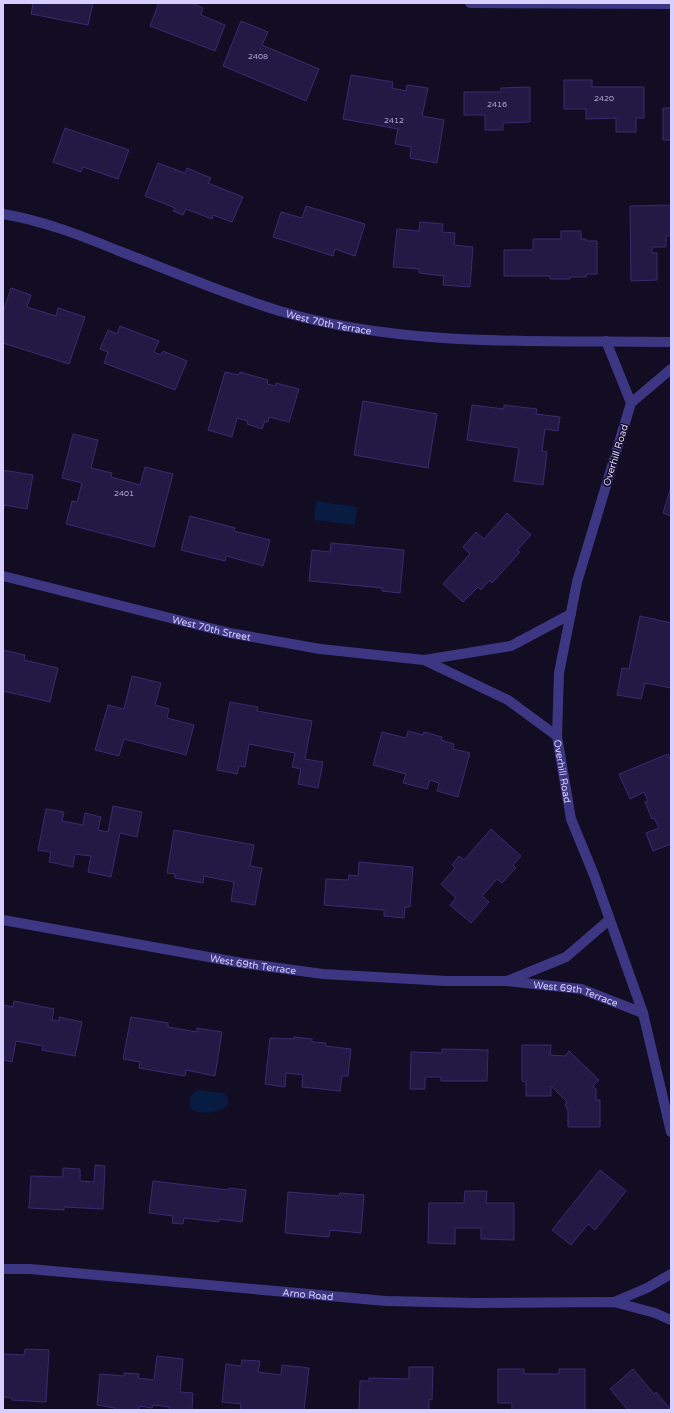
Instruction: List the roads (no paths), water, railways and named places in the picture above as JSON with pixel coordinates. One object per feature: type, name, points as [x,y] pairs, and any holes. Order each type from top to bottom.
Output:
[{"type":"street","points":[[470,3],[671,4]]},
{"type":"street","name":"West 70th Terrace","points":[[3,214],[77,234],[213,288],[284,312],[369,330],[452,339],[671,342]]},
{"type":"street","points":[[606,341],[631,403],[671,370]]},
{"type":"street","name":"Overhill Road","points":[[631,403],[577,582],[559,673],[557,736],[571,819],[594,875],[643,1013],[671,1132]]},
{"type":"street","name":"West 70th Street","points":[[3,576],[230,633],[320,649],[424,660],[511,646],[571,614]]},
{"type":"street","name":"West 70th Street","points":[[424,660],[508,700],[557,736]]},
{"type":"street","name":"West 69th Terrace","points":[[3,920],[242,963],[324,974],[446,981],[506,981],[581,989],[643,1013]]},
{"type":"street","name":"West 69th Terrace","points":[[506,981],[566,957],[609,920]]},
{"type":"street","name":"Arno Road","points":[[3,1269],[30,1269],[386,1301],[476,1303],[614,1302],[655,1312],[671,1320]]},
{"type":"street","name":"Arno Road","points":[[614,1302],[647,1288],[671,1274]]},
{"type":"water","points":[[316,501],[357,507],[355,525],[314,520]]},
{"type":"water","points":[[197,1090],[224,1093],[228,1098],[228,1105],[216,1111],[206,1113],[196,1112],[192,1110],[190,1106],[190,1097]]}]
